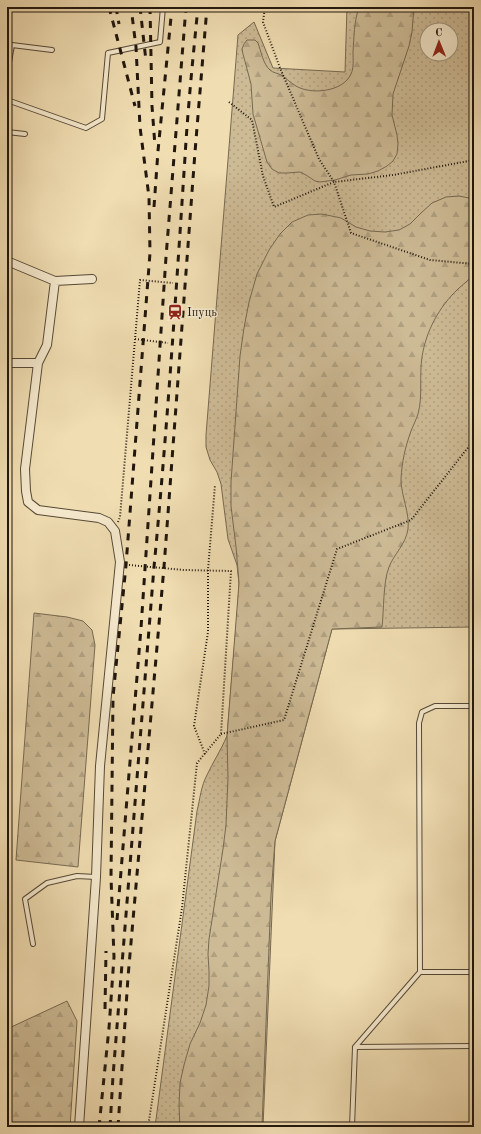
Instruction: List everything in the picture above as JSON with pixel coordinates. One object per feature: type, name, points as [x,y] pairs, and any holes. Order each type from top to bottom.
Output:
[{"type":"street","points":[[7,261],[55,281],[92,279]]},
{"type":"street","points":[[55,281],[47,345],[38,364],[25,469],[28,502],[38,510],[99,518],[108,522],[115,531],[120,562],[100,766],[96,877],[79,1127]]},
{"type":"street","points":[[7,363],[38,364]]},
{"type":"lane","points":[[7,100],[86,128],[102,119],[108,53],[160,42],[163,7]]},
{"type":"lane","points":[[7,74],[12,45],[52,50]]},
{"type":"lane","points":[[7,132],[25,134]]},
{"type":"lane","points":[[352,1127],[355,1047],[420,972],[419,723],[422,712],[435,706],[474,706]]},
{"type":"lane","points":[[33,944],[25,899],[47,883],[77,876],[96,877]]},
{"type":"lane","points":[[420,972],[474,972]]},
{"type":"lane","points":[[355,1047],[474,1046]]},
{"type":"path","points":[[265,7],[263,22],[280,68],[319,159],[334,182],[350,233],[430,260],[474,264]]},
{"type":"path","points":[[229,102],[252,120],[263,176],[274,207],[334,182],[393,175],[474,160]]},
{"type":"path","points":[[115,531],[120,517],[140,280],[173,283]]},
{"type":"path","points":[[135,339],[168,343]]},
{"type":"path","points":[[221,734],[284,720],[337,549],[411,520],[474,440]]},
{"type":"path","points":[[204,754],[194,726],[208,632],[208,570],[215,485]]},
{"type":"path","points":[[120,562],[126,565],[164,567],[184,570],[231,571],[221,734],[197,763],[182,908],[148,1127]]},
{"type":"green space","points":[[347,7],[474,7],[474,627],[332,629],[275,841],[263,1127],[155,1127],[197,811],[205,779],[227,736],[239,583],[237,565],[228,539],[221,484],[206,447],[206,435],[238,35],[254,22],[273,68],[345,72]]},
{"type":"green space","points":[[359,7],[414,7],[409,46],[393,94],[392,115],[397,135],[397,154],[393,161],[378,171],[368,174],[351,175],[335,180],[320,182],[315,181],[300,172],[279,173],[272,169],[267,162],[253,114],[251,84],[242,49],[244,44],[247,40],[255,40],[258,43],[264,61],[270,70],[281,75],[302,89],[318,91],[334,88],[347,80],[352,72],[354,30]]},
{"type":"green space","points":[[459,196],[474,199],[474,275],[451,296],[439,312],[430,329],[424,347],[421,364],[421,393],[418,414],[407,443],[401,472],[401,485],[408,517],[408,529],[405,539],[391,562],[387,573],[382,627],[332,629],[275,841],[271,895],[262,1127],[180,1127],[180,1083],[190,1044],[200,1023],[206,1005],[209,986],[209,939],[226,825],[228,778],[227,736],[239,583],[231,506],[231,482],[240,356],[249,302],[257,274],[269,250],[280,234],[292,222],[308,215],[322,214],[341,218],[356,227],[370,231],[385,232],[399,230],[410,224],[432,203],[446,197]]},
{"type":"green space","points":[[34,613],[67,617],[83,621],[92,630],[95,645],[78,867],[16,860]]},
{"type":"green space","points":[[67,1001],[77,1021],[70,1127],[7,1127],[7,1029]]},
{"type":"railway","points":[[109,7],[135,106]]},
{"type":"railway","points":[[116,7],[119,24]]},
{"type":"railway","points":[[99,1127],[109,1028],[114,957],[111,877],[113,697],[126,565],[150,253],[149,197],[140,127],[136,47],[131,7]]},
{"type":"railway","points":[[140,7],[146,61]]},
{"type":"railway","points":[[150,7],[152,106],[155,146]]},
{"type":"railway","points":[[154,207],[172,7]]},
{"type":"railway","points":[[117,920],[141,628],[166,257],[186,7]]},
{"type":"railway","points":[[110,1127],[175,311],[192,63],[198,7]]},
{"type":"railway","points":[[118,1127],[128,977],[164,567],[207,7]]},
{"type":"railway","points":[[105,1009],[106,951]]},
{"type":"place","name":"Іпуць","points":[[175,312]]}]
